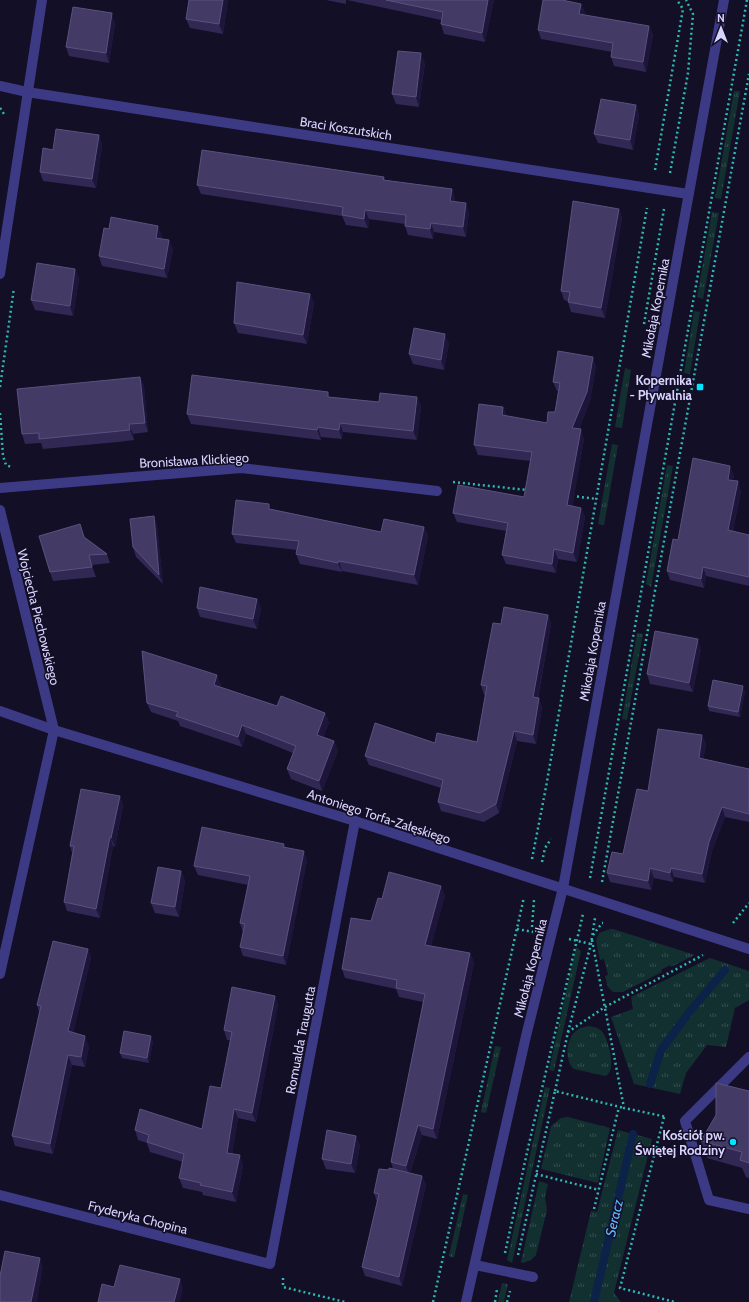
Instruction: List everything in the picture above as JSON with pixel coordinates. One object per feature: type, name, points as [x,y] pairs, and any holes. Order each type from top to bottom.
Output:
[{"type":"street","points":[[0,274],[42,0]]},
{"type":"street","name":"Mikołaja Kopernika","points":[[466,1302],[526,1036],[563,888],[724,0]]},
{"type":"street","name":"Braci Koszutskich","points":[[0,86],[27,92],[650,188],[667,192],[688,194]]},
{"type":"street","name":"Bronisława Klickiego","points":[[0,488],[241,468],[437,491]]},
{"type":"street","name":"Wojciecha Piechowskiego","points":[[0,510],[54,730]]},
{"type":"street","name":"Antoniego Torfa-Załęskiego","points":[[0,711],[54,730],[355,821],[749,949]]},
{"type":"street","points":[[0,974],[54,730]]},
{"type":"street","name":"Romualda Traugutta","points":[[270,1264],[355,821]]},
{"type":"street","points":[[749,1057],[685,1121],[710,1200],[749,1209]]},
{"type":"street","name":"Fryderyka Chopina","points":[[0,1195],[270,1264]]},
{"type":"street","points":[[475,1265],[533,1276]]},
{"type":"path","points":[[530,940],[533,879],[532,860],[597,499],[650,188],[653,175],[657,167],[681,27],[683,9],[677,0]]},
{"type":"path","points":[[643,325],[688,73],[693,14],[686,0]]},
{"type":"path","points":[[507,1302],[556,1091],[568,1032],[592,937],[645,653],[749,74]]},
{"type":"path","points":[[0,386],[15,283]]},
{"type":"path","points":[[0,413],[3,456],[6,465],[17,470]]},
{"type":"path","points":[[448,482],[535,491]]},
{"type":"path","points":[[566,495],[597,499]]},
{"type":"path","points":[[433,1302],[524,896],[533,879],[545,848],[553,836]]},
{"type":"path","points":[[524,859],[532,860]]},
{"type":"path","points":[[520,895],[524,896]]},
{"type":"path","points":[[731,924],[749,903]]},
{"type":"path","points":[[609,925],[602,923],[592,937],[624,1108]]},
{"type":"path","points":[[568,1032],[605,1007],[707,953],[699,950]]},
{"type":"path","points":[[556,1091],[619,1107],[685,1121]]},
{"type":"path","points":[[594,1209],[619,1107]]},
{"type":"path","points":[[664,1117],[620,1288],[675,1302]]},
{"type":"path","points":[[536,1174],[599,1190]]},
{"type":"path","points":[[284,1273],[283,1287],[345,1302]]},
{"type":"green space","points":[[734,91],[740,91],[721,199],[715,198]]},
{"type":"green space","points":[[712,212],[719,213],[703,299],[697,297]]},
{"type":"green space","points":[[694,311],[700,312],[690,374],[684,373]]},
{"type":"green space","points":[[625,368],[631,370],[622,428],[615,427]]},
{"type":"green space","points":[[612,444],[618,445],[604,525],[598,524]]},
{"type":"green space","points":[[667,465],[673,466],[651,587],[646,584]]},
{"type":"green space","points":[[637,633],[643,634],[627,720],[622,719]]},
{"type":"green space","points":[[610,929],[695,955],[671,967],[670,965],[661,970],[662,972],[623,992],[613,992],[608,987],[605,976],[608,975],[604,959],[600,960],[596,941],[599,933]]},
{"type":"green space","points":[[576,947],[581,951],[554,1071],[549,1070]]},
{"type":"green space","points":[[710,958],[749,971],[749,1000],[735,1008],[726,1047],[707,1045],[686,1073],[680,1094],[634,1084],[611,1017],[633,1009],[631,997]]},
{"type":"green space","points":[[589,1026],[600,1030],[608,1043],[611,1056],[611,1069],[609,1074],[605,1076],[574,1069],[569,1060],[568,1049],[570,1038],[578,1029]]},
{"type":"green space","points":[[495,1046],[501,1047],[486,1113],[481,1112]]},
{"type":"green space","points":[[545,1087],[550,1088],[512,1263],[507,1260]]},
{"type":"green space","points":[[568,1117],[610,1128],[598,1183],[541,1169],[551,1126],[561,1118]]},
{"type":"green space","points":[[618,1130],[652,1139],[614,1293],[621,1302],[569,1302],[591,1211],[597,1212]]},
{"type":"green space","points":[[539,1181],[548,1184],[545,1197],[547,1210],[536,1255],[531,1260],[523,1263],[521,1262]]},
{"type":"green space","points":[[463,1194],[468,1195],[454,1258],[449,1256]]},
{"type":"green space","points":[[502,1283],[508,1284],[504,1302],[498,1302]]},
{"type":"building","points":[[189,0],[223,0],[219,24],[186,19]]},
{"type":"building","points":[[386,0],[488,0],[482,33],[441,24],[443,12]]},
{"type":"building","points":[[543,0],[562,0],[581,4],[579,14],[649,26],[643,62],[611,57],[613,43],[538,30]]},
{"type":"building","points":[[73,7],[112,13],[106,53],[66,47]]},
{"type":"building","points":[[398,51],[421,53],[416,97],[392,94]]},
{"type":"building","points":[[601,99],[636,105],[630,140],[594,134]]},
{"type":"building","points":[[56,129],[99,135],[92,179],[40,172],[43,148],[53,150]]},
{"type":"building","points":[[202,150],[384,177],[383,180],[452,189],[450,201],[466,203],[463,227],[431,223],[430,229],[405,226],[406,215],[365,210],[364,219],[342,215],[343,207],[197,185]]},
{"type":"building","points":[[573,201],[619,209],[601,308],[568,302],[570,292],[561,291]]},
{"type":"building","points":[[111,217],[158,226],[156,238],[169,240],[164,269],[99,256],[104,228],[109,229]]},
{"type":"building","points":[[37,263],[75,269],[70,306],[31,300]]},
{"type":"building","points":[[237,282],[310,294],[303,335],[234,323]]},
{"type":"building","points":[[414,328],[445,334],[441,360],[409,354]]},
{"type":"building","points":[[558,351],[593,357],[587,392],[572,428],[581,429],[567,505],[581,508],[573,553],[554,549],[552,564],[502,555],[508,523],[453,513],[458,485],[524,497],[532,452],[474,445],[479,404],[503,407],[502,415],[547,423],[548,412],[555,412],[560,383],[553,382]]},
{"type":"building","points":[[192,375],[328,392],[328,397],[379,402],[380,393],[417,397],[413,431],[340,423],[339,430],[318,427],[317,430],[187,414]]},
{"type":"building","points":[[140,377],[145,423],[129,424],[130,430],[39,439],[39,433],[22,434],[17,389]]},
{"type":"building","points":[[693,458],[730,466],[728,480],[738,481],[728,530],[749,535],[749,577],[703,567],[701,579],[667,571],[673,539],[678,540]]},
{"type":"building","points":[[236,500],[269,504],[269,509],[381,532],[384,519],[424,527],[414,575],[339,561],[338,563],[296,554],[299,541],[232,534]]},
{"type":"building","points":[[154,516],[159,575],[133,547],[130,519]]},
{"type":"building","points":[[80,524],[84,537],[107,554],[89,555],[92,567],[50,572],[39,536]]},
{"type":"building","points":[[200,587],[257,599],[253,619],[197,608]]},
{"type":"building","points":[[504,607],[548,615],[533,697],[539,698],[533,735],[514,731],[496,804],[480,813],[438,802],[443,780],[365,756],[375,723],[435,743],[437,733],[477,742],[487,686],[481,685],[493,623],[501,624]]},
{"type":"building","points":[[655,631],[698,639],[689,683],[647,674]]},
{"type":"building","points":[[142,651],[217,675],[214,685],[277,706],[281,696],[325,713],[317,735],[334,741],[319,781],[287,769],[296,746],[242,725],[238,737],[176,716],[178,712],[147,703]]},
{"type":"building","points":[[713,680],[743,686],[738,712],[708,706]]},
{"type":"building","points":[[658,729],[702,735],[699,758],[749,769],[749,814],[722,807],[709,842],[702,874],[671,868],[670,873],[650,868],[648,881],[607,873],[612,852],[623,854],[637,789],[648,791]]},
{"type":"building","points":[[81,789],[120,796],[111,838],[110,837],[96,909],[64,902],[74,846],[70,846]]},
{"type":"building","points":[[202,827],[284,844],[283,847],[304,851],[283,956],[240,947],[245,924],[240,923],[250,876],[194,866]]},
{"type":"building","points":[[158,867],[181,871],[175,907],[151,903]]},
{"type":"building","points":[[389,872],[441,886],[425,945],[470,953],[433,1129],[418,1125],[406,1166],[391,1162],[425,994],[396,988],[397,980],[342,969],[351,918],[371,921],[378,898],[382,899]]},
{"type":"building","points":[[53,941],[88,949],[68,1031],[85,1036],[81,1057],[68,1055],[50,1144],[12,1136],[41,1006],[37,1005]]},
{"type":"building","points":[[232,987],[275,996],[252,1113],[234,1109],[227,1153],[240,1155],[232,1192],[200,1185],[201,1183],[179,1178],[184,1154],[147,1142],[149,1135],[135,1130],[140,1109],[202,1129],[210,1086],[221,1088],[232,1032],[224,1030]]},
{"type":"building","points":[[124,1031],[151,1036],[147,1058],[120,1053]]},
{"type":"building","points":[[716,1083],[749,1091],[749,1163],[740,1160],[742,1152],[701,1141],[716,1115]]},
{"type":"building","points":[[327,1130],[356,1136],[351,1164],[322,1159]]},
{"type":"building","points":[[389,1168],[422,1176],[399,1277],[362,1267],[379,1194],[374,1193],[379,1169],[389,1170]]},
{"type":"building","points":[[5,1251],[40,1258],[31,1302],[0,1302],[0,1276]]},
{"type":"building","points":[[120,1265],[180,1279],[174,1302],[98,1302],[102,1284],[114,1287]]},
{"type":"waterway","name":"Seracz","points":[[650,1084],[661,1050],[691,1010],[725,970]]},
{"type":"waterway","name":"Seracz","points":[[594,1302],[633,1134]]},
{"type":"place","name":"Kopernika - Pływalnia","points":[[700,387]]},
{"type":"place","name":"Kościół pw. Świętej Rodziny","points":[[733,1142]]}]
